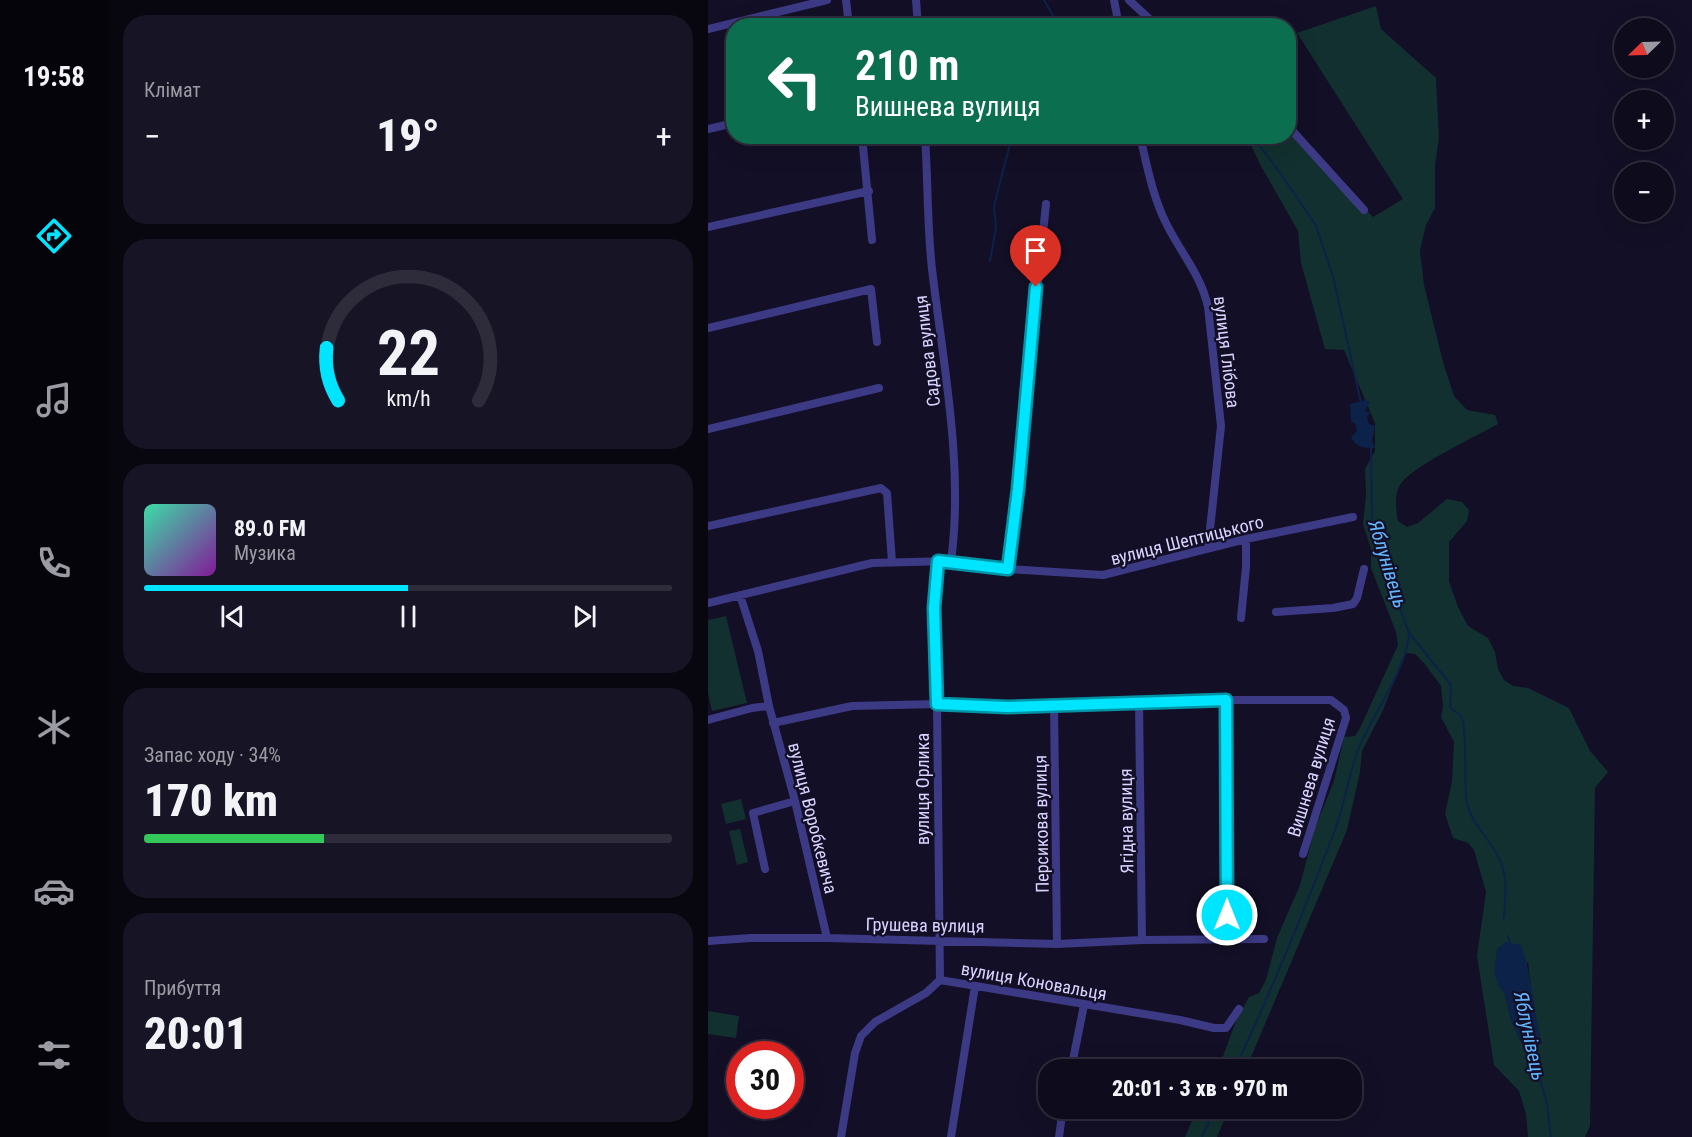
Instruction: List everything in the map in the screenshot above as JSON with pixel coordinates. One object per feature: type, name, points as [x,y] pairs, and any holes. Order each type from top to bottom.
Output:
[{"type":"street","points":[[753,18],[827,0]]},
{"type":"street","points":[[846,0],[848,18]]},
{"type":"street","points":[[916,0],[917,18]]},
{"type":"street","points":[[1114,0],[1117,18]]},
{"type":"street","points":[[1129,0],[1148,18]]},
{"type":"street","points":[[708,29],[726,25]]},
{"type":"street","points":[[708,129],[726,125]]},
{"type":"street","points":[[1296,135],[1364,210]]},
{"type":"street","points":[[863,144],[872,240]]},
{"type":"street","name":"Садова вулиця","points":[[925,144],[932,267],[944,357],[953,456],[954,540],[951,561]]},
{"type":"street","name":"вулиця Глібова","points":[[1142,144],[1155,194],[1167,225],[1195,270],[1205,292],[1208,307],[1221,426],[1208,548]]},
{"type":"street","points":[[708,227],[869,190]]},
{"type":"street","points":[[1008,569],[1046,204]]},
{"type":"street","points":[[708,328],[871,289],[877,342]]},
{"type":"street","points":[[708,429],[879,388]]},
{"type":"street","points":[[708,526],[868,489],[881,488],[887,493],[892,562]]},
{"type":"street","name":"вулиця Шептицького","points":[[708,603],[872,563],[951,561],[1008,569],[1103,575],[1246,539],[1353,517]]},
{"type":"street","points":[[1241,618],[1246,539]]},
{"type":"street","name":"вулиця Орлика","points":[[938,561],[934,608],[940,980]]},
{"type":"street","points":[[1276,612],[1333,608],[1353,604],[1357,598],[1364,569]]},
{"type":"street","name":"вулиця Воробкевича","points":[[740,594],[759,651],[773,723],[795,801],[827,938]]},
{"type":"street","points":[[1226,700],[1227,939]]},
{"type":"street","name":"Вишнева вулиця","points":[[773,723],[852,706],[937,704],[1007,707],[1226,700],[1331,700],[1344,710],[1346,718],[1303,854]]},
{"type":"street","name":"Ягідна вулиця","points":[[1139,702],[1142,940]]},
{"type":"street","name":"Персикова вулиця","points":[[1054,704],[1057,944]]},
{"type":"street","points":[[708,720],[752,708],[769,706]]},
{"type":"street","points":[[765,869],[753,813],[795,801]]},
{"type":"street","name":"Грушева вулиця","points":[[708,941],[751,938],[827,938],[1057,944],[1142,940],[1264,939]]},
{"type":"street","name":"вулиця Коновальця","points":[[841,1137],[855,1053],[861,1036],[875,1022],[926,993],[940,980],[1180,1020],[1214,1028],[1226,1028],[1239,1009]]},
{"type":"street","points":[[951,1137],[975,986]]},
{"type":"street","points":[[1073,1059],[1084,1005]]},
{"type":"street","points":[[1059,1137],[1062,1119]]},
{"type":"green space","points":[[1376,6],[1381,29],[1436,78],[1439,138],[1435,165],[1435,208],[1426,225],[1420,250],[1424,285],[1454,396],[1467,410],[1495,415],[1498,424],[1434,458],[1403,481],[1396,501],[1398,521],[1407,527],[1418,523],[1447,499],[1462,502],[1469,510],[1467,521],[1449,542],[1449,581],[1458,607],[1468,626],[1488,638],[1504,680],[1513,686],[1528,688],[1569,708],[1590,751],[1608,772],[1595,788],[1590,1126],[1585,1137],[1528,1137],[1526,1114],[1519,1091],[1494,1065],[1477,956],[1486,892],[1474,850],[1468,843],[1453,838],[1445,814],[1452,781],[1454,742],[1441,717],[1443,706],[1441,686],[1415,654],[1405,653],[1383,710],[1362,751],[1360,772],[1347,830],[1250,1059],[1222,1059],[1236,1021],[1249,997],[1259,993],[1266,980],[1277,938],[1300,885],[1315,828],[1334,781],[1344,737],[1355,736],[1360,728],[1398,645],[1396,632],[1371,568],[1371,549],[1363,524],[1366,495],[1365,469],[1375,451],[1375,423],[1344,350],[1325,349],[1301,263],[1298,231],[1250,144],[1296,144],[1296,129],[1345,188],[1373,217],[1403,199],[1297,33]],"holes":[[[1528,962],[1535,1021],[1542,1044],[1524,1048],[1511,1020],[1505,994]]]},
{"type":"green space","points":[[726,616],[747,703],[712,711],[708,693],[708,620]]},
{"type":"green space","points":[[741,799],[746,819],[726,824],[721,804]]},
{"type":"green space","points":[[740,829],[748,862],[737,865],[729,831]]},
{"type":"green space","points":[[708,1011],[739,1016],[736,1038],[708,1034]]},
{"type":"green space","points":[[1193,1119],[1225,1119],[1217,1137],[1185,1137]]},
{"type":"water","points":[[1365,400],[1370,402],[1365,411],[1370,412],[1367,417],[1369,424],[1375,426],[1372,441],[1375,448],[1361,447],[1351,437],[1357,431],[1355,424],[1351,421],[1350,404]]},
{"type":"water","points":[[1506,942],[1521,945],[1528,969],[1542,1044],[1524,1048],[1511,1020],[1505,995],[1499,987],[1494,972],[1497,949]]},
{"type":"waterway","name":"Яблунівець","points":[[1044,0],[1054,18]]},
{"type":"waterway","points":[[990,261],[996,228],[994,206],[1010,144]]},
{"type":"waterway","name":"Яблунівець","points":[[1258,144],[1315,224],[1333,276],[1361,403]]},
{"type":"waterway","name":"Яблунівець","points":[[1371,447],[1372,522],[1409,633],[1451,685],[1450,707],[1461,716],[1463,722],[1467,803],[1473,819],[1493,848],[1503,869],[1506,890],[1504,918]]},
{"type":"waterway","points":[[1239,1059],[1299,921],[1338,820],[1358,750],[1402,662],[1409,634]]},
{"type":"waterway","name":"Яблунівець","points":[[1508,936],[1510,944]]},
{"type":"waterway","name":"Яблунівець","points":[[1530,1044],[1547,1104],[1551,1137]]},
{"type":"waterway","points":[[1202,1137],[1210,1119]]},
{"type":"route","points":[[1036,287],[1018,489],[1008,569],[938,561],[934,608],[937,704],[1007,707],[1226,700],[1227,915]]}]
